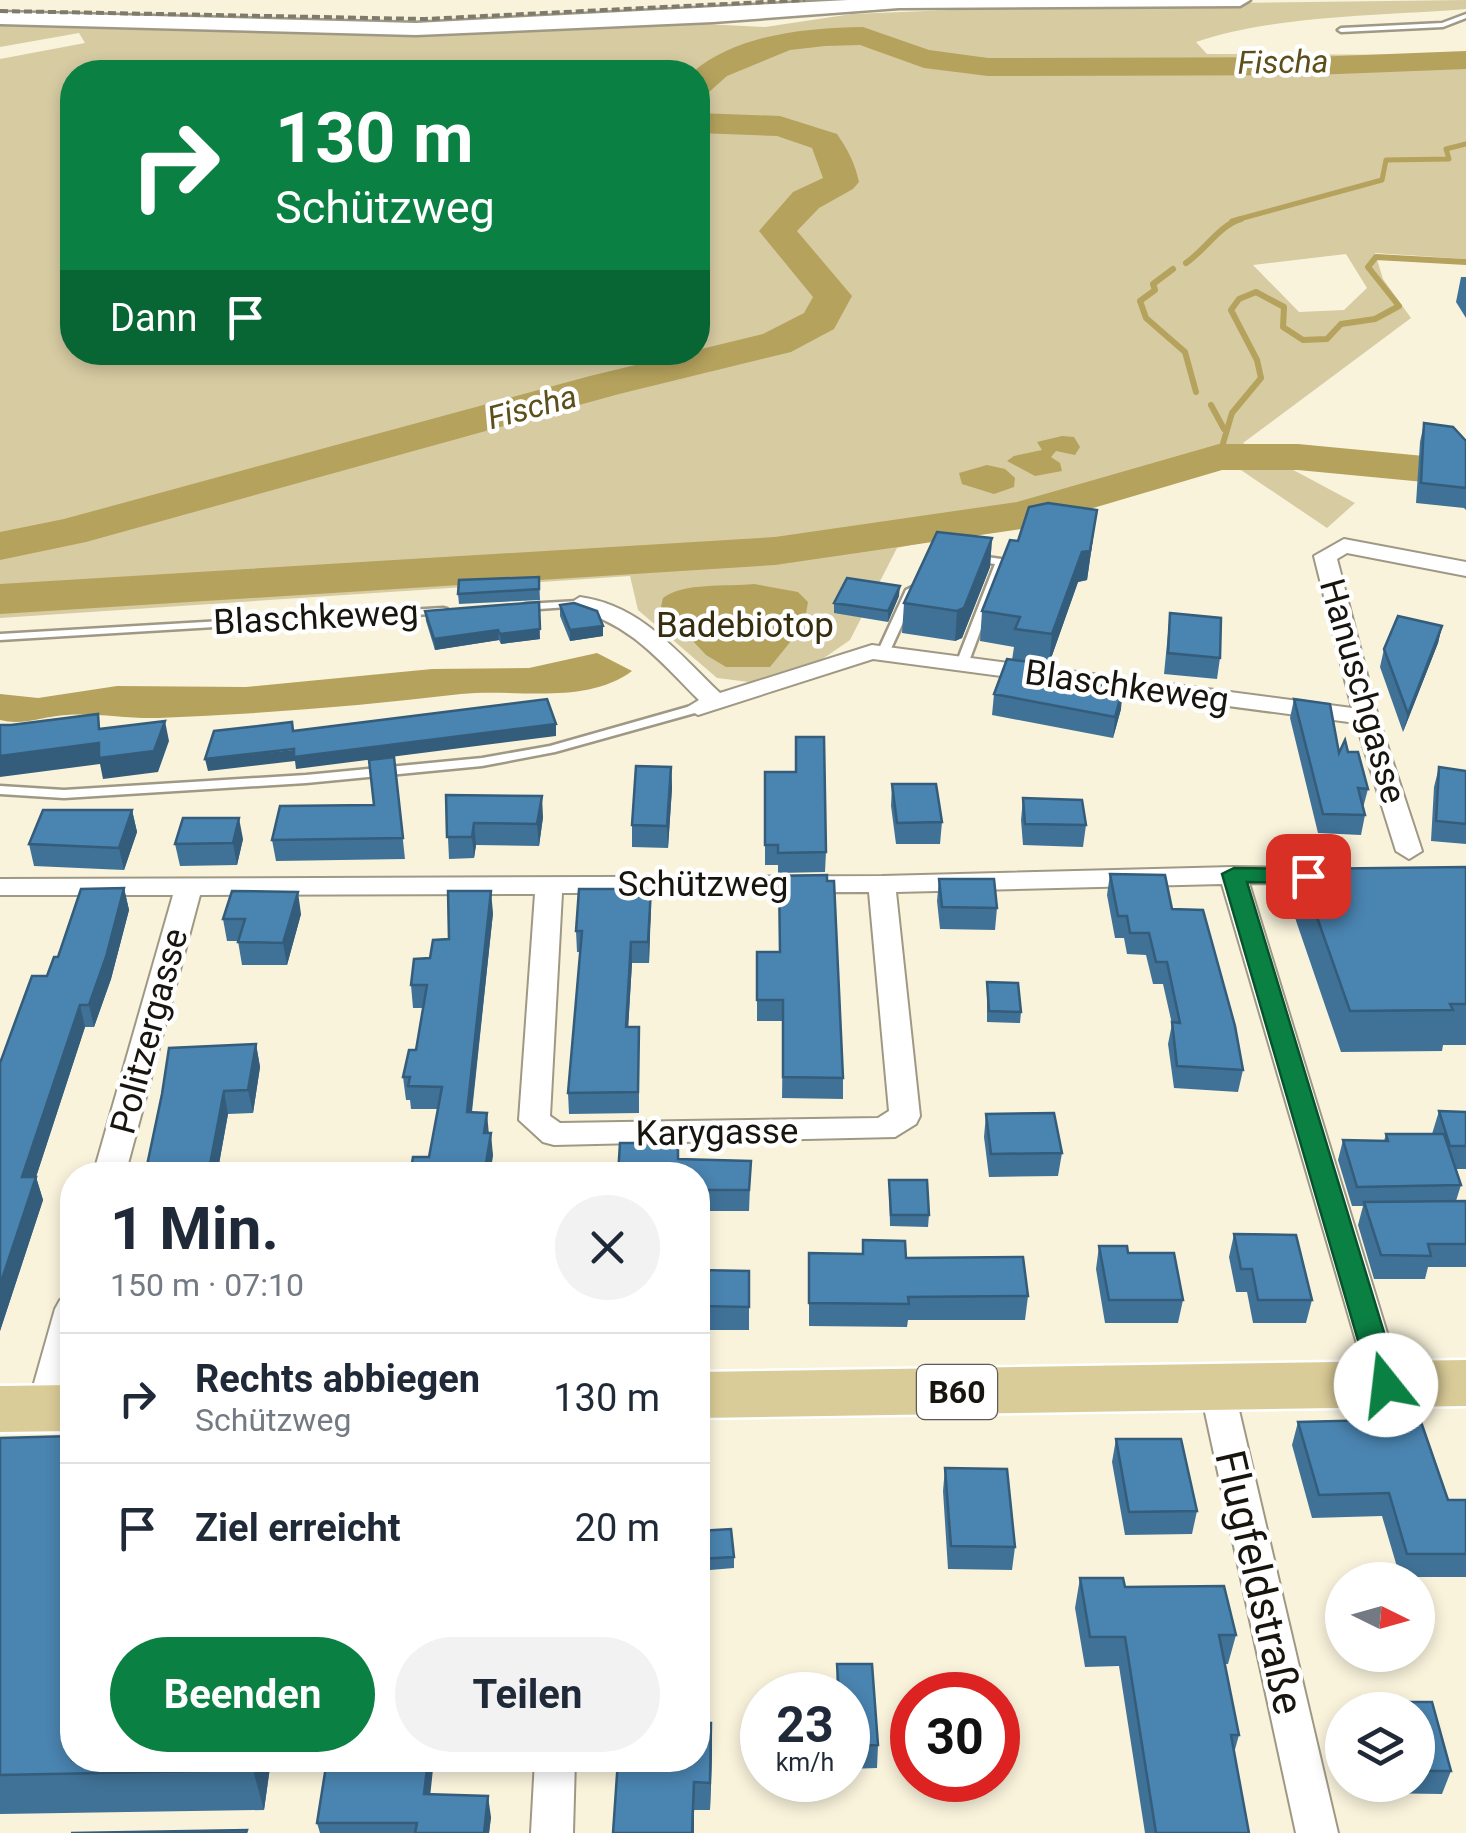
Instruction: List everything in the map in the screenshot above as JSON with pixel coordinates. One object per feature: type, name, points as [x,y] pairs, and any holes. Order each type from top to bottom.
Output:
[{"type":"main road","points":[[0,18],[416,28],[713,16],[918,2],[1240,0]]},
{"type":"main road","name":"B60","points":[[710,1394],[1466,1383]]},
{"type":"street","name":"Hanuschgasse","points":[[1410,869],[1325,556],[1344,546],[1358,547],[1466,569]]},
{"type":"street","points":[[580,604],[596,603],[619,612],[707,705]]},
{"type":"street","name":"Blaschkeweg","points":[[707,705],[872,652],[1366,717]]},
{"type":"street","points":[[1234,874],[1346,1216],[1386,1385]]},
{"type":"street","name":"Schützweg","points":[[0,887],[882,884],[1234,874],[1364,877]]},
{"type":"street","name":"Karygasse","points":[[549,884],[534,1120],[554,1134],[884,1129],[904,1116],[882,884]]},
{"type":"street","name":"Politzergasse","points":[[113,1162],[188,887]]},
{"type":"street","points":[[39,1408],[60,1344]]},
{"type":"street","name":"Flugfeldstraße","points":[[1216,1389],[1317,1833]]},
{"type":"street","points":[[552,1833],[555,1772]]},
{"type":"lane","points":[[1341,30],[1442,25],[1466,16]]},
{"type":"lane","points":[[962,664],[1001,562],[965,557]]},
{"type":"lane","points":[[883,654],[921,570]]},
{"type":"lane","points":[[502,608],[580,604]]},
{"type":"lane","name":"Blaschkeweg","points":[[0,637],[464,610]]},
{"type":"lane","name":"Blaschkeweg","points":[[0,790],[64,794],[482,762],[551,748],[707,705]]},
{"type":"green space","name":"Badebiotop","points":[[1466,0],[1466,9],[1259,26],[1196,42],[1207,54],[1466,55],[1466,259],[1375,253],[1383,279],[1411,318],[1243,443],[1355,503],[1327,528],[1229,462],[1012,524],[897,548],[850,640],[808,669],[749,682],[717,678],[638,610],[630,576],[0,618],[0,59],[85,43],[79,33],[0,47],[0,20],[390,33],[663,22],[765,27],[852,14],[1071,5]],"holes":[[[1346,254],[1367,288],[1344,310],[1299,312],[1253,265]]]},
{"type":"shaded area","points":[[1074,437],[1080,447],[1075,455],[1056,451],[1051,457],[1060,463],[1062,471],[1035,476],[1007,461],[1042,450],[1037,442]]},
{"type":"shaded area","points":[[987,465],[1005,469],[1015,478],[1014,487],[994,494],[962,484],[959,473]]},
{"type":"shaded area","points":[[754,584],[798,592],[808,602],[804,625],[770,667],[726,667],[706,655],[661,607],[663,598],[682,589]]},
{"type":"shaded area","points":[[597,653],[632,671],[593,689],[571,692],[461,694],[196,716],[78,715],[17,722],[0,720],[0,694],[38,698],[117,686],[246,687],[432,669],[529,668]]},
{"type":"building","points":[[1424,423],[1453,427],[1466,441],[1466,488],[1421,483]]},
{"type":"building","points":[[1048,503],[1097,510],[1090,551],[1082,552],[1052,634],[1015,629],[1020,617],[982,611],[1010,540],[1018,541],[1029,507]]},
{"type":"building","points":[[937,532],[992,538],[964,608],[957,611],[904,603]]},
{"type":"building","points":[[539,577],[539,589],[458,594],[459,580]]},
{"type":"building","points":[[847,578],[900,586],[888,611],[834,603]]},
{"type":"building","points":[[539,602],[540,629],[500,634],[498,630],[434,639],[425,611]]},
{"type":"building","points":[[574,603],[597,611],[603,626],[570,630],[560,605]]},
{"type":"building","points":[[1170,613],[1221,618],[1220,658],[1168,653]]},
{"type":"building","points":[[1398,616],[1442,626],[1408,714],[1384,649]]},
{"type":"building","points":[[1007,659],[1044,664],[1040,675],[1123,688],[1115,717],[994,694]]},
{"type":"building","points":[[547,699],[556,724],[294,757],[294,749],[205,759],[214,731],[292,722],[293,731]]},
{"type":"building","points":[[1294,699],[1330,704],[1339,753],[1345,740],[1348,752],[1358,752],[1368,789],[1358,788],[1365,815],[1323,814]]},
{"type":"building","points":[[98,714],[99,729],[165,721],[154,751],[99,758],[99,743],[0,756],[0,725]]},
{"type":"building","points":[[796,737],[824,737],[826,852],[778,853],[778,845],[765,845],[765,772],[796,772]]},
{"type":"building","points":[[394,757],[403,838],[272,840],[280,806],[374,805],[369,760]]},
{"type":"building","points":[[636,766],[671,767],[667,826],[632,825]]},
{"type":"building","points":[[1439,767],[1466,771],[1466,824],[1436,821]]},
{"type":"building","points":[[892,784],[936,784],[942,822],[897,823]]},
{"type":"building","points":[[446,795],[542,796],[537,824],[474,823],[472,837],[447,837]]},
{"type":"building","points":[[1023,798],[1082,800],[1086,825],[1025,824]]},
{"type":"building","points":[[43,810],[132,810],[119,848],[29,844]]},
{"type":"building","points":[[183,818],[239,818],[233,843],[175,844]]},
{"type":"building","points":[[1466,867],[1466,1004],[1450,1004],[1453,1010],[1350,1011],[1300,869]]},
{"type":"building","points":[[1110,874],[1165,875],[1172,909],[1203,910],[1243,1070],[1177,1066],[1172,1022],[1180,1023],[1167,962],[1156,962],[1149,933],[1130,933],[1127,916],[1118,916]]},
{"type":"building","points":[[827,875],[827,881],[834,881],[843,1078],[783,1077],[783,1000],[757,1000],[757,952],[780,952],[779,876]]},
{"type":"building","points":[[939,879],[994,879],[997,908],[942,907]]},
{"type":"building","points":[[124,888],[106,957],[89,1005],[80,1005],[22,1177],[36,1177],[0,1285],[0,1063],[32,976],[47,976],[54,957],[58,957],[81,889]]},
{"type":"building","points":[[579,889],[651,889],[648,942],[631,942],[626,1027],[639,1027],[638,1092],[568,1093],[582,931],[576,931]]},
{"type":"building","points":[[232,891],[298,892],[283,943],[238,942],[245,919],[223,919]]},
{"type":"building","points":[[448,891],[491,891],[467,1112],[487,1113],[484,1133],[491,1133],[486,1162],[412,1162],[413,1157],[429,1157],[442,1087],[408,1086],[410,1077],[403,1077],[409,1050],[416,1050],[427,985],[411,985],[414,959],[430,958],[433,940],[449,939]]},
{"type":"building","points":[[987,982],[1018,983],[1021,1012],[989,1011]]},
{"type":"building","points":[[256,1044],[248,1090],[224,1091],[210,1162],[148,1162],[169,1048]]},
{"type":"building","points":[[1439,1111],[1466,1112],[1466,1146],[1450,1146]]},
{"type":"building","points":[[1054,1113],[1062,1153],[991,1154],[986,1114]]},
{"type":"building","points":[[1386,1134],[1444,1134],[1461,1185],[1357,1187],[1343,1140],[1388,1141]]},
{"type":"building","points":[[620,1143],[678,1143],[678,1159],[751,1161],[749,1190],[710,1190],[710,1162],[619,1162]]},
{"type":"building","points":[[889,1180],[927,1180],[929,1215],[891,1215]]},
{"type":"building","points":[[1466,1201],[1466,1244],[1428,1244],[1431,1256],[1381,1255],[1364,1202]]},
{"type":"building","points":[[1234,1234],[1296,1235],[1312,1300],[1258,1300],[1252,1269],[1241,1269]]},
{"type":"building","points":[[863,1240],[905,1241],[906,1258],[1023,1257],[1028,1296],[908,1297],[909,1304],[809,1303],[809,1253],[863,1254]]},
{"type":"building","points":[[1099,1246],[1127,1246],[1128,1253],[1174,1253],[1183,1300],[1109,1300]]},
{"type":"building","points":[[710,1270],[749,1271],[749,1307],[710,1306]]},
{"type":"building","points":[[1420,1419],[1448,1500],[1466,1500],[1466,1554],[1407,1554],[1389,1493],[1319,1495],[1298,1422]]},
{"type":"building","points":[[60,1436],[60,1772],[152,1772],[0,1775],[0,1438]]},
{"type":"building","points":[[1116,1439],[1181,1439],[1197,1511],[1129,1512]]},
{"type":"building","points":[[945,1468],[1007,1469],[1015,1547],[951,1546]]},
{"type":"building","points":[[731,1529],[734,1557],[710,1558],[710,1530]]},
{"type":"building","points":[[1080,1578],[1123,1578],[1125,1587],[1224,1586],[1236,1635],[1219,1635],[1239,1735],[1231,1735],[1249,1833],[1156,1833],[1125,1637],[1090,1637]]},
{"type":"building","points":[[837,1664],[872,1664],[878,1745],[870,1745],[870,1672],[838,1672]]},
{"type":"building","points":[[1435,1713],[1451,1771],[1435,1771]]},
{"type":"building","points":[[711,1723],[710,1783],[694,1782],[692,1833],[613,1833],[617,1772],[710,1772]]},
{"type":"building","points":[[325,1772],[427,1772],[424,1794],[488,1796],[484,1833],[415,1833],[417,1823],[317,1823]]},
{"type":"building","points":[[247,1830],[246,1833],[71,1833]]},
{"type":"waterway","name":"Fischa","points":[[710,74],[784,42],[863,36],[924,59],[988,67],[1313,66],[1466,60]]},
{"type":"waterway","name":"Fischa","points":[[710,123],[780,126],[825,141],[837,162],[841,182],[806,200],[777,231],[833,296],[820,321],[777,343],[710,359]]},
{"type":"waterway","points":[[1232,221],[1382,180],[1386,160],[1449,159],[1446,149],[1466,144]]},
{"type":"waterway","points":[[1186,263],[1226,226],[1241,219]]},
{"type":"waterway","points":[[1219,457],[1232,413],[1261,378],[1257,360],[1231,310],[1239,299],[1256,292],[1284,307],[1283,327],[1303,340],[1327,339],[1341,324],[1375,319],[1399,306],[1368,267],[1376,257],[1466,262]]},
{"type":"waterway","points":[[1173,269],[1153,284],[1155,290],[1140,301],[1146,318],[1185,352],[1196,392]]},
{"type":"waterway","name":"Fischa","points":[[0,546],[69,532],[687,365]]},
{"type":"waterway","points":[[1211,405],[1224,429]]},
{"type":"waterway","points":[[0,599],[775,551],[1022,515],[1219,457],[1298,457],[1466,473]]},
{"type":"railway","points":[[0,11],[425,19],[805,0]]},
{"type":"route","points":[[1308,876],[1234,874],[1386,1385]]}]
